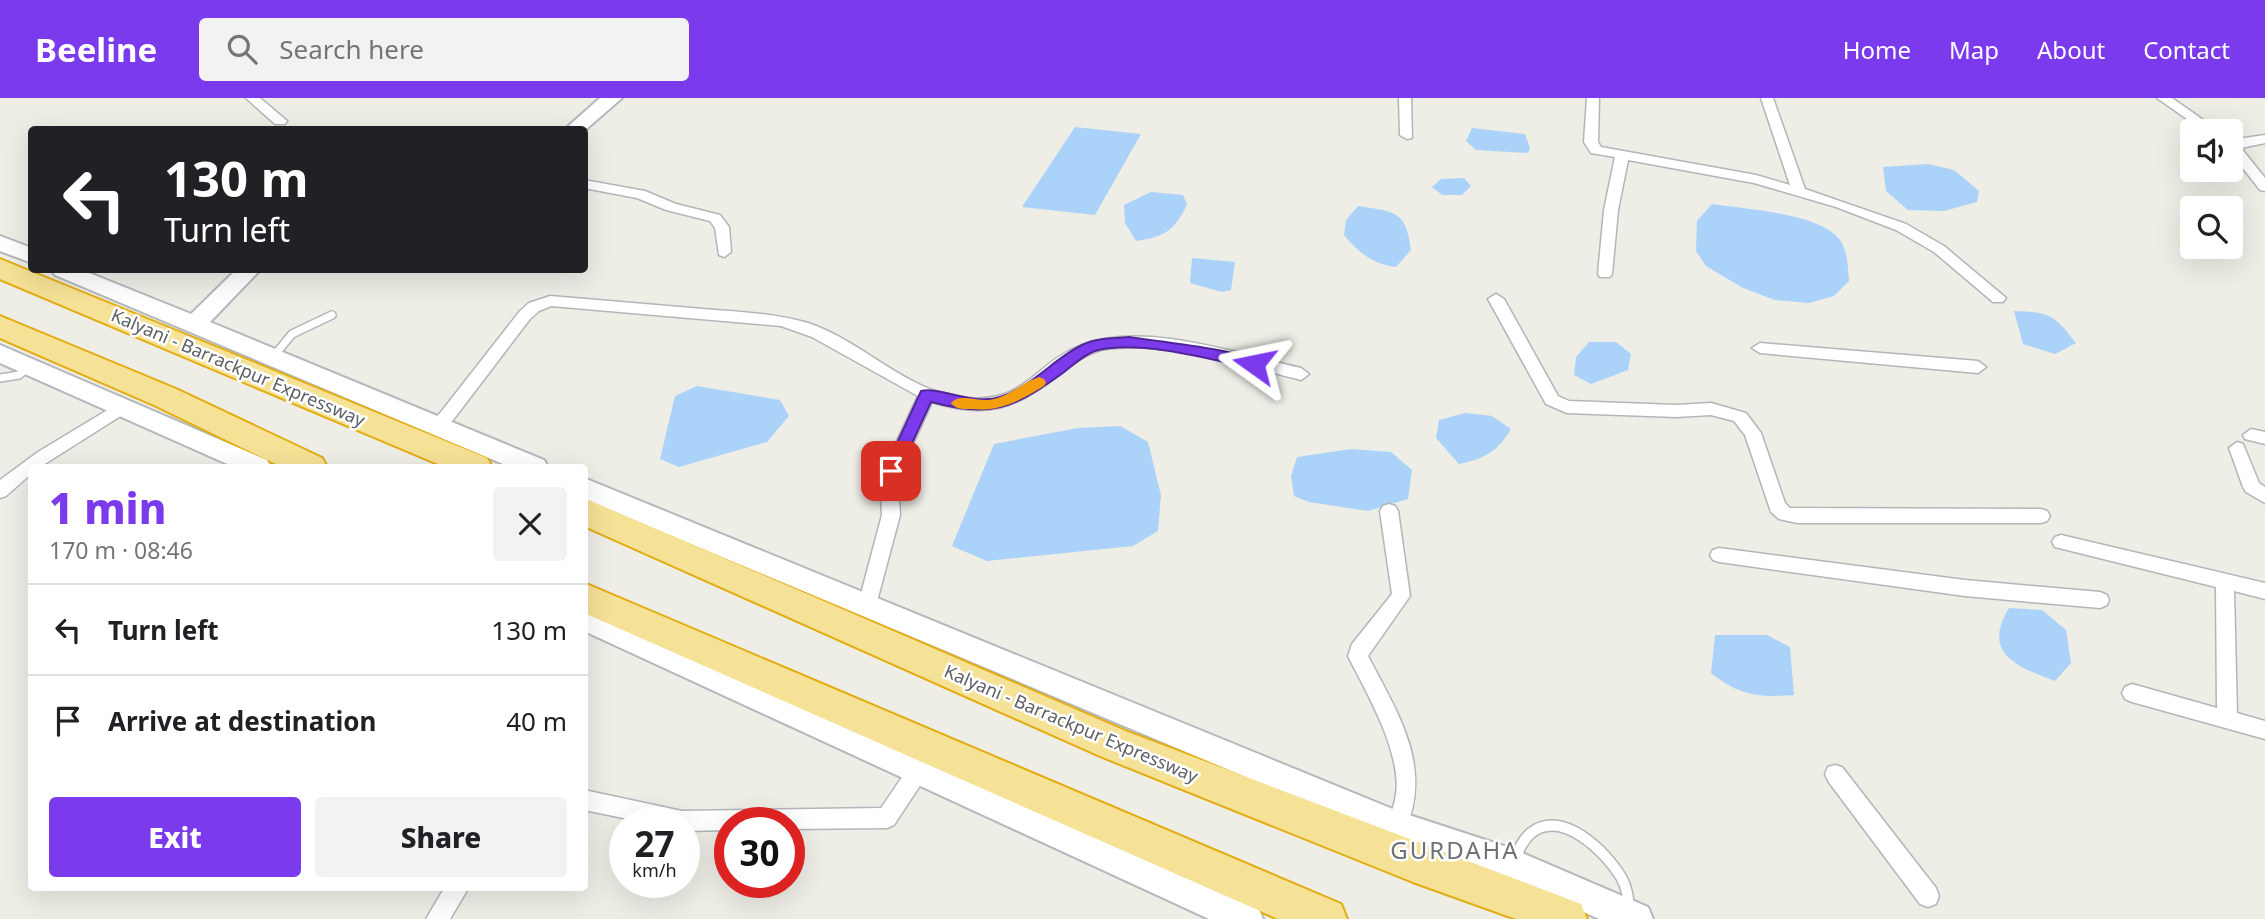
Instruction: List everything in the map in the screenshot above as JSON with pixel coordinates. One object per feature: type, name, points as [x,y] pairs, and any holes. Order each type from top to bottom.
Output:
[{"type":"highway","name":"Kalyani - Barrackpur Expressway","points":[[58,273],[470,464]]},
{"type":"highway","points":[[0,326],[165,397],[305,464]]},
{"type":"highway","name":"Kalyani - Barrackpur Expressway","points":[[588,513],[1114,744],[1566,919]]},
{"type":"highway","points":[[588,599],[1326,919]]},
{"type":"street","points":[[252,98],[280,121]]},
{"type":"street","points":[[579,126],[612,98]]},
{"type":"street","points":[[1405,98],[1407,135]]},
{"type":"street","points":[[1593,98],[1592,146],[1602,152],[1756,179],[1841,204],[1901,227],[1939,249],[1998,298]]},
{"type":"street","points":[[1767,98],[1799,191]]},
{"type":"street","points":[[2163,98],[2194,119]]},
{"type":"street","points":[[2243,143],[2265,139]]},
{"type":"street","points":[[1605,274],[1611,210],[1622,155]]},
{"type":"street","points":[[2243,159],[2265,187]]},
{"type":"street","points":[[588,185],[640,194],[671,207],[715,218],[722,227],[724,252]]},
{"type":"street","points":[[0,243],[21,256]]},
{"type":"street","points":[[70,273],[528,464]]},
{"type":"street","points":[[194,325],[246,273]]},
{"type":"street","points":[[1496,299],[1552,400],[1558,404],[1567,407],[1711,410],[1740,417],[1754,433],[1777,506],[1785,514],[2041,516]]},
{"type":"street","points":[[436,426],[447,416],[525,315],[534,307],[550,301],[782,321],[816,332],[898,382],[926,395],[957,403],[989,405],[1006,401],[1036,385],[1087,349],[1129,342],[1207,353],[1301,374]]},
{"type":"street","points":[[1760,348],[1978,367]]},
{"type":"street","points":[[0,353],[251,464]]},
{"type":"street","points":[[867,605],[891,514],[889,477],[926,395]]},
{"type":"street","points":[[32,464],[101,425],[124,406]]},
{"type":"street","points":[[2237,447],[2252,487],[2265,496]]},
{"type":"street","points":[[0,491],[18,472],[28,466]]},
{"type":"street","points":[[588,490],[1397,826],[1513,864],[1632,917]]},
{"type":"street","points":[[1389,511],[1401,596],[1359,650],[1358,656],[1393,726],[1407,779],[1406,799],[1397,826]]},
{"type":"street","points":[[2060,542],[2265,591]]},
{"type":"street","points":[[1719,555],[1965,587],[2100,600]]},
{"type":"street","points":[[2225,582],[2227,719]]},
{"type":"street","points":[[588,620],[1246,919]]},
{"type":"street","points":[[2132,694],[2265,730]]},
{"type":"street","points":[[588,801],[682,821],[887,818],[918,771]]},
{"type":"street","points":[[1835,774],[1928,896]]},
{"type":"street","points":[[436,919],[455,891]]},
{"type":"lane","points":[[273,357],[292,334],[332,315]]},
{"type":"lane","points":[[0,378],[19,375],[30,366]]},
{"type":"lane","points":[[1513,864],[1521,846],[1534,831],[1545,827],[1576,833],[1605,855],[1623,882],[1632,917]]},
{"type":"water","points":[[1075,127],[1141,134],[1095,215],[1022,207]]},
{"type":"water","points":[[1472,128],[1525,134],[1530,148],[1528,153],[1476,150],[1466,141]]},
{"type":"water","points":[[1928,164],[1954,170],[1979,191],[1977,202],[1944,211],[1908,210],[1886,191],[1883,167]]},
{"type":"water","points":[[1464,178],[1471,186],[1462,195],[1442,195],[1432,187],[1441,179]]},
{"type":"water","points":[[1151,192],[1183,195],[1187,204],[1178,221],[1168,231],[1136,241],[1125,223],[1124,205]]},
{"type":"water","points":[[1712,204],[1782,214],[1819,225],[1833,233],[1842,243],[1847,257],[1849,281],[1834,296],[1809,303],[1775,300],[1743,288],[1706,266],[1696,251],[1697,221]]},
{"type":"water","points":[[1358,206],[1389,212],[1402,220],[1411,250],[1396,267],[1367,257],[1344,235],[1346,220]]},
{"type":"water","points":[[1192,258],[1235,262],[1231,290],[1222,292],[1190,283]]},
{"type":"water","points":[[2014,311],[2050,316],[2076,343],[2055,354],[2023,344]]},
{"type":"water","points":[[1589,342],[1616,342],[1631,354],[1628,370],[1591,384],[1574,375],[1576,357]]},
{"type":"water","points":[[697,386],[780,400],[789,416],[767,442],[679,467],[660,459],[675,396]]},
{"type":"water","points":[[1465,413],[1492,416],[1511,429],[1490,453],[1459,464],[1436,438],[1439,420]]},
{"type":"water","points":[[1120,426],[1148,442],[1161,495],[1158,531],[1133,546],[987,561],[952,546],[994,444],[1078,428]]},
{"type":"water","points":[[1351,449],[1391,452],[1412,470],[1408,499],[1368,511],[1309,502],[1294,496],[1291,476],[1297,457]]},
{"type":"water","points":[[2009,608],[2042,610],[2066,630],[2071,663],[2055,681],[2017,664],[2001,648],[2001,624]]},
{"type":"water","points":[[1715,635],[1767,635],[1790,647],[1794,695],[1750,693],[1730,686],[1711,673]]},
{"type":"slow traffic","points":[[958,403],[989,405],[1006,401],[1039,383]]},
{"type":"district","name":"GURDAHA","points":[[1455,851]]},
{"type":"route","points":[[891,471],[926,395],[957,403],[989,405],[1006,401],[1036,385],[1087,349],[1105,344],[1129,342],[1207,353],[1254,364]]}]
